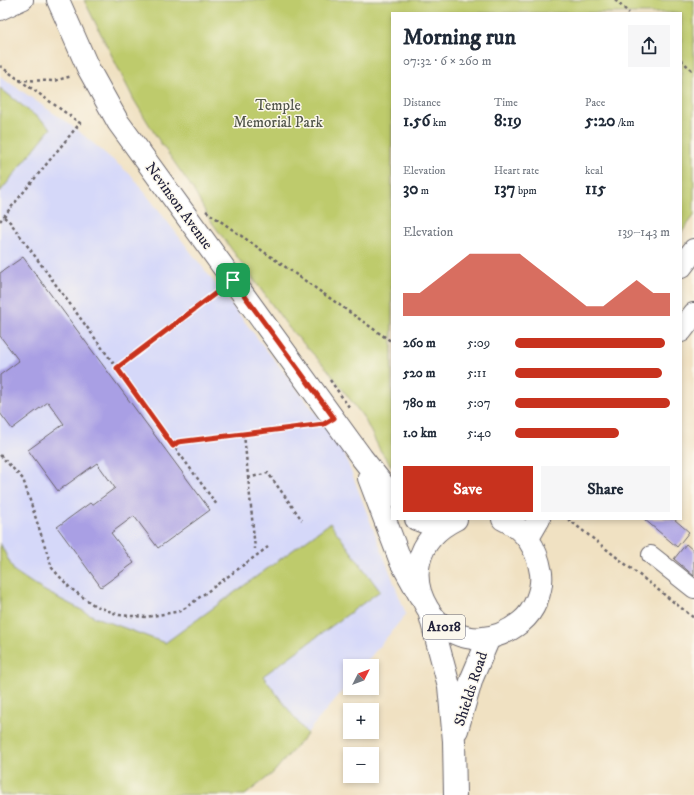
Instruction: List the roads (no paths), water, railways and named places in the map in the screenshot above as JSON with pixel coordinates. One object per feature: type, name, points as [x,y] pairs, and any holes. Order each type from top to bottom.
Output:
[{"type":"main road","name":"Nevinson Avenue","points":[[58,0],[88,68],[118,122],[362,458],[391,495]]},
{"type":"main road","points":[[682,266],[694,250]]},
{"type":"main road","points":[[682,330],[694,314]]},
{"type":"main road","name":"Nevinson Avenue","points":[[362,458],[401,562],[420,596]]},
{"type":"main road","points":[[424,520],[448,523]]},
{"type":"main road","name":"A1018","points":[[448,523],[428,542],[420,559],[417,577],[420,596],[430,615],[442,626],[456,634],[472,638],[489,638],[509,631],[526,618],[537,600],[542,578],[538,557],[528,538],[517,527],[505,520]]},
{"type":"main road","points":[[528,538],[538,520]]},
{"type":"main road","name":"Shields Road","points":[[430,615],[448,686],[454,741],[455,795]]},
{"type":"main road","name":"Shields Road","points":[[454,741],[472,678],[489,638]]},
{"type":"street","points":[[0,11],[24,0]]},
{"type":"street","points":[[651,555],[694,589]]},
{"type":"park label","name":"Temple Memorial Park","points":[[278,114]]}]
